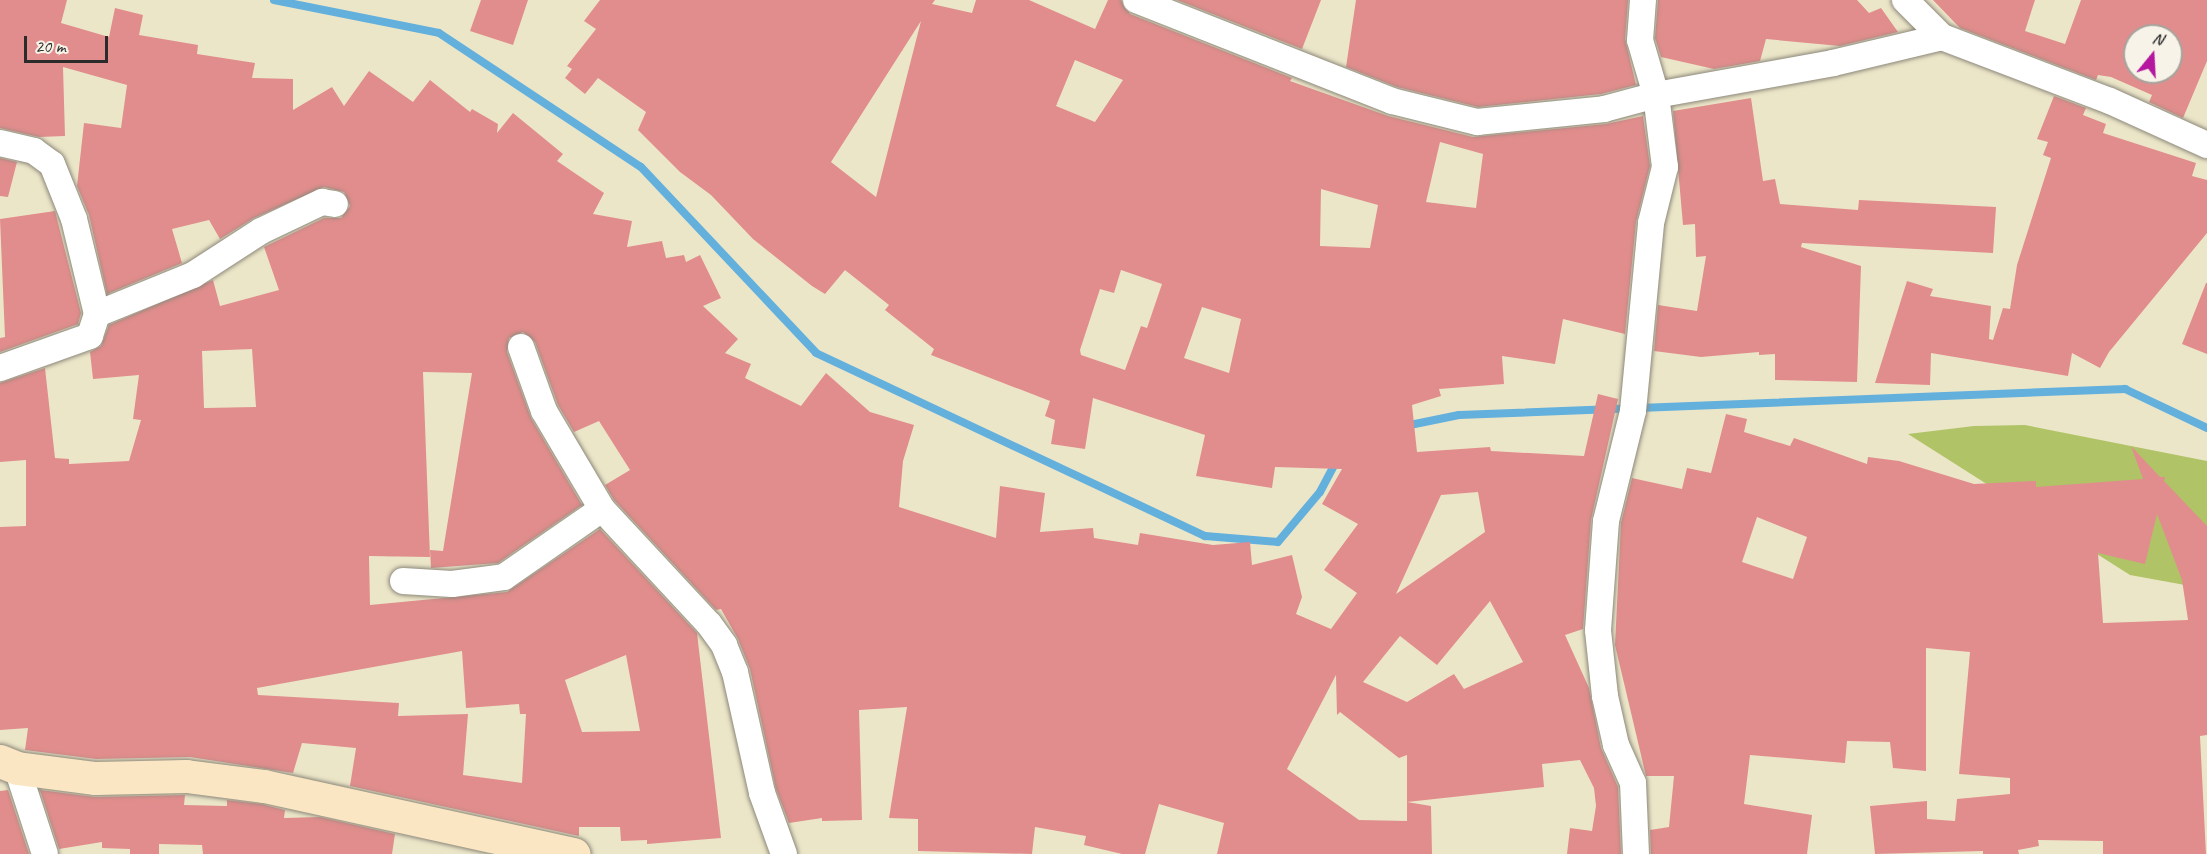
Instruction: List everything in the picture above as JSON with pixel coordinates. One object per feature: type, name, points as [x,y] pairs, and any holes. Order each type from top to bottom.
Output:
[{"type":"street","points":[[1136,0],[1392,101],[1477,122],[1604,109],[1656,95],[1833,63],[1942,36]]},
{"type":"street","points":[[1636,854],[1633,783],[1616,746],[1598,630],[1606,521],[1633,411],[1651,223],[1665,167],[1656,95],[1640,40],[1643,0]]},
{"type":"street","points":[[1905,0],[1942,36],[2110,101],[2207,144]]},
{"type":"street","points":[[0,143],[34,151],[52,164],[74,219],[97,314],[90,336],[0,368]]},
{"type":"street","points":[[97,314],[193,275],[261,231],[322,202],[334,204]]},
{"type":"street","points":[[521,347],[544,411],[602,509],[709,624],[724,645],[735,672],[762,793],[784,854]]},
{"type":"street","points":[[403,581],[452,584],[504,577],[602,509]]},
{"type":"street","points":[[9,764],[45,854]]},
{"type":"street","points":[[9,764],[95,778],[186,776],[264,786],[574,854]]},
{"type":"green space","points":[[2025,425],[2207,461],[2207,589],[2130,575],[1908,434],[1974,426]]},
{"type":"building","points":[[0,0],[67,0],[61,23],[109,37],[115,8],[143,15],[139,35],[198,45],[197,54],[255,63],[252,78],[293,79],[293,110],[332,87],[344,106],[369,71],[413,102],[430,80],[470,112],[472,109],[498,124],[497,133],[513,113],[563,154],[557,161],[604,193],[593,214],[632,221],[627,247],[662,241],[666,258],[684,255],[686,262],[700,255],[721,298],[703,306],[738,339],[725,353],[751,364],[745,378],[801,406],[826,373],[870,412],[914,425],[903,461],[899,507],[996,538],[1000,486],[1045,493],[1040,532],[1093,528],[1094,538],[1138,545],[1140,533],[1213,545],[1250,542],[1252,565],[1292,555],[1302,597],[1296,614],[1331,629],[1357,593],[1324,570],[1358,524],[1322,504],[1342,469],[1275,467],[1272,488],[1196,476],[1205,435],[1093,398],[1085,449],[1051,444],[1055,420],[1045,416],[1050,401],[931,355],[934,349],[885,310],[889,305],[845,270],[825,294],[812,286],[753,239],[711,195],[680,172],[638,130],[646,112],[598,78],[585,94],[565,78],[572,69],[567,66],[596,29],[584,21],[600,0],[935,0],[932,4],[972,13],[976,0],[1029,0],[1095,29],[1108,0],[1121,0],[1130,14],[1292,78],[1290,81],[1388,116],[1473,137],[1606,124],[1643,116],[1650,166],[1636,222],[1625,334],[1563,319],[1555,364],[1502,356],[1504,384],[1439,389],[1441,396],[1412,405],[1417,452],[1490,447],[1491,451],[1584,456],[1598,394],[1618,399],[1591,520],[1583,629],[1565,635],[1589,688],[1601,748],[1618,787],[1621,854],[1567,854],[1570,828],[1592,831],[1596,806],[1594,788],[1580,760],[1542,764],[1544,787],[1407,802],[1431,806],[1432,854],[1217,854],[1224,823],[1159,804],[1145,854],[1122,854],[1084,845],[1086,836],[1035,827],[1032,854],[918,851],[918,819],[889,818],[907,707],[859,710],[862,820],[822,821],[822,818],[789,823],[776,789],[750,669],[738,639],[721,609],[716,610],[614,500],[605,485],[630,470],[599,421],[574,432],[558,405],[535,342],[523,332],[509,338],[507,352],[531,418],[582,505],[498,563],[431,568],[430,550],[443,551],[472,373],[423,372],[430,557],[369,556],[370,605],[507,592],[600,529],[697,633],[721,838],[647,844],[647,840],[621,841],[620,827],[579,827],[579,836],[350,786],[356,748],[302,743],[293,773],[190,757],[96,759],[25,750],[28,728],[0,730],[0,527],[26,526],[26,460],[0,462],[0,383],[45,368],[55,458],[69,459],[69,464],[129,461],[141,420],[133,419],[139,375],[93,379],[90,352],[101,346],[109,325],[213,280],[220,306],[279,290],[264,247],[324,218],[341,218],[350,206],[344,192],[324,187],[254,218],[220,239],[209,220],[172,229],[182,263],[107,294],[89,215],[77,186],[84,123],[121,128],[127,85],[63,67],[65,136],[39,137],[0,128]],"holes":[[[921,21],[876,197],[831,162]],[[1075,60],[1123,80],[1095,122],[1056,106]],[[1440,142],[1483,154],[1476,208],[1426,202]],[[1321,189],[1378,205],[1370,248],[1320,246]],[[1121,270],[1162,284],[1147,328],[1141,326],[1125,370],[1081,355],[1080,350],[1100,289],[1114,293]],[[1202,307],[1241,319],[1229,373],[1184,358]],[[252,349],[256,407],[204,408],[202,351]],[[1478,492],[1485,532],[1396,594],[1441,495]],[[1490,601],[1523,662],[1464,689],[1454,674],[1407,702],[1363,682],[1400,636],[1437,665]],[[462,651],[466,708],[519,704],[520,714],[526,714],[522,783],[463,775],[468,714],[398,716],[399,703],[258,695],[257,688]],[[626,655],[640,731],[582,732],[565,680]],[[1336,675],[1337,715],[1340,712],[1399,758],[1407,755],[1407,821],[1359,820],[1287,769]]]},
{"type":"building","points":[[481,0],[528,0],[513,45],[470,31]]},
{"type":"building","points":[[1177,0],[1321,0],[1302,49]]},
{"type":"building","points":[[1356,0],[1628,0],[1625,39],[1636,85],[1601,94],[1478,107],[1397,87],[1346,67]]},
{"type":"building","points":[[1658,0],[1857,0],[1869,13],[1881,8],[1898,32],[1840,46],[1766,39],[1760,61],[1714,69],[1661,57],[1655,38]]},
{"type":"building","points":[[1933,0],[2035,0],[2025,31],[2065,44],[2081,0],[2207,0],[2207,61],[2183,118],[2149,102],[2152,95],[2127,84],[2183,84],[2183,24],[2123,24],[2123,82],[2098,75],[2096,80],[1960,28]]},
{"type":"building","points":[[2054,96],[2086,108],[2083,115],[2106,124],[2103,133],[2196,163],[2192,176],[2207,180],[2207,233],[2109,352],[2100,368],[2072,353],[2068,376],[1931,353],[1930,385],[1875,383],[1907,281],[1933,289],[1930,296],[1991,306],[1989,339],[1993,340],[2003,308],[2010,309],[2017,265],[2051,158],[2043,155],[2048,142],[2037,139]]},
{"type":"building","points":[[1751,98],[1763,181],[1775,179],[1780,204],[1858,210],[1859,200],[1996,207],[1993,253],[1802,243],[1801,247],[1861,266],[1857,382],[1775,380],[1775,354],[1759,355],[1759,352],[1701,357],[1654,351],[1658,305],[1697,311],[1706,256],[1696,257],[1695,224],[1683,225],[1673,111]]},
{"type":"building","points":[[0,158],[17,162],[8,197],[0,196]]},
{"type":"building","points":[[55,211],[81,313],[78,324],[0,352],[0,338],[5,337],[0,219]]},
{"type":"building","points":[[2207,283],[2207,354],[2182,344]]},
{"type":"building","points":[[1726,414],[1747,419],[1744,432],[1790,446],[1794,438],[1867,464],[1868,457],[1899,461],[1974,484],[2036,481],[2036,487],[2143,479],[2131,446],[2160,477],[2165,477],[2164,481],[2207,526],[2207,735],[2200,736],[2206,854],[2103,854],[2103,841],[2038,840],[2039,846],[2018,850],[2019,854],[1983,854],[1983,851],[1875,854],[1870,806],[1927,801],[1927,819],[1955,821],[1957,799],[2010,794],[2010,778],[1959,774],[1970,652],[1926,648],[1926,771],[1893,768],[1890,742],[1847,741],[1845,763],[1750,755],[1744,804],[1812,815],[1807,854],[1651,854],[1650,830],[1669,827],[1674,776],[1646,776],[1615,645],[1621,523],[1632,478],[1682,489],[1687,468],[1711,473]],"holes":[[[2157,514],[2182,580],[2188,620],[2103,623],[2098,553],[2145,564]],[[1757,517],[1807,537],[1793,579],[1742,562]]]},
{"type":"building","points":[[8,790],[29,854],[0,854],[0,791]]},
{"type":"building","points":[[40,790],[95,797],[185,795],[184,805],[227,806],[227,800],[261,804],[285,810],[284,818],[320,817],[395,834],[392,854],[203,854],[202,845],[159,844],[159,854],[130,854],[130,849],[102,848],[102,842],[59,849]]},
{"type":"waterway","points":[[274,0],[439,33],[641,167],[816,353],[1205,536],[1278,542],[1320,492],[1337,460]]},
{"type":"waterway","points":[[1405,426],[1459,415],[2125,389],[2207,428]]}]
